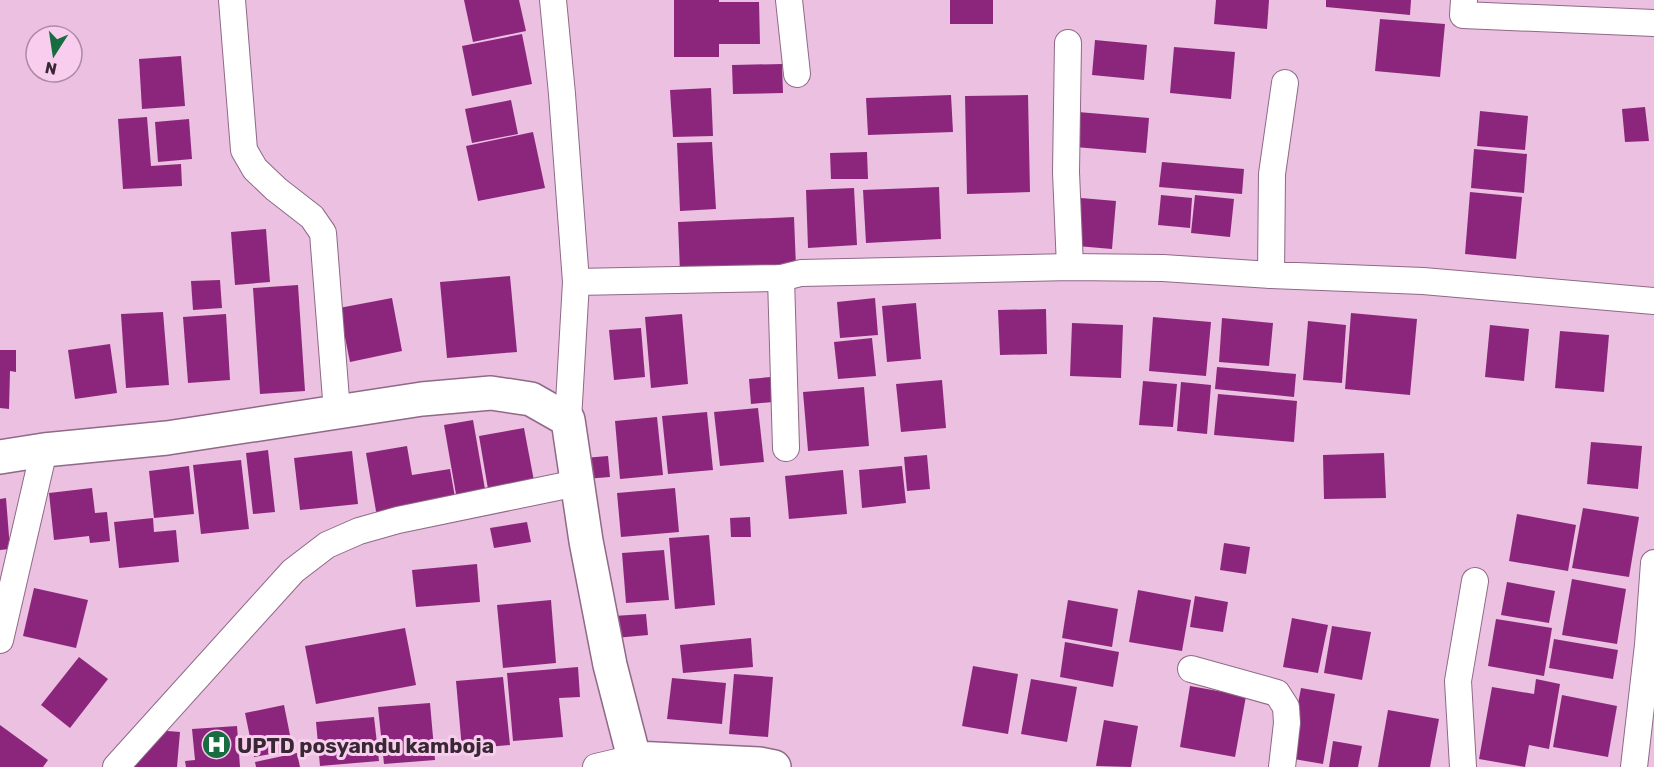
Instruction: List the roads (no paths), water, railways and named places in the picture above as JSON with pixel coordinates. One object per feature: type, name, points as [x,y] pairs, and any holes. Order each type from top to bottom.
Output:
[{"type":"street","points":[[232,0],[244,150],[255,169],[312,217],[323,233],[337,412]]},
{"type":"street","points":[[553,0],[576,282],[568,420],[586,541],[610,665],[635,762]]},
{"type":"street","points":[[789,0],[797,74]]},
{"type":"street","points":[[1464,0],[1463,15],[1654,23]]},
{"type":"street","points":[[1068,43],[1066,172],[1070,267]]},
{"type":"street","points":[[1270,274],[1272,174],[1285,83]]},
{"type":"street","points":[[576,282],[781,278],[801,273],[1070,267],[1163,268],[1423,281],[1654,301]]},
{"type":"street","points":[[781,278],[786,448]]},
{"type":"street","points":[[0,457],[44,450],[167,438],[422,399],[491,393],[531,399],[568,420]]},
{"type":"street","points":[[0,640],[44,450]]},
{"type":"street","points":[[116,767],[293,570],[327,545],[359,531],[398,520],[577,483]]},
{"type":"street","points":[[1634,767],[1648,645],[1654,563]]},
{"type":"street","points":[[1463,767],[1458,681],[1474,581]]},
{"type":"street","points":[[1191,669],[1277,693],[1286,707],[1287,723],[1282,767]]},
{"type":"street","points":[[596,767],[635,762],[759,764],[774,767]]},
{"type":"place","name":"UPTD posyandu kamboja","points":[[216,745]]}]
